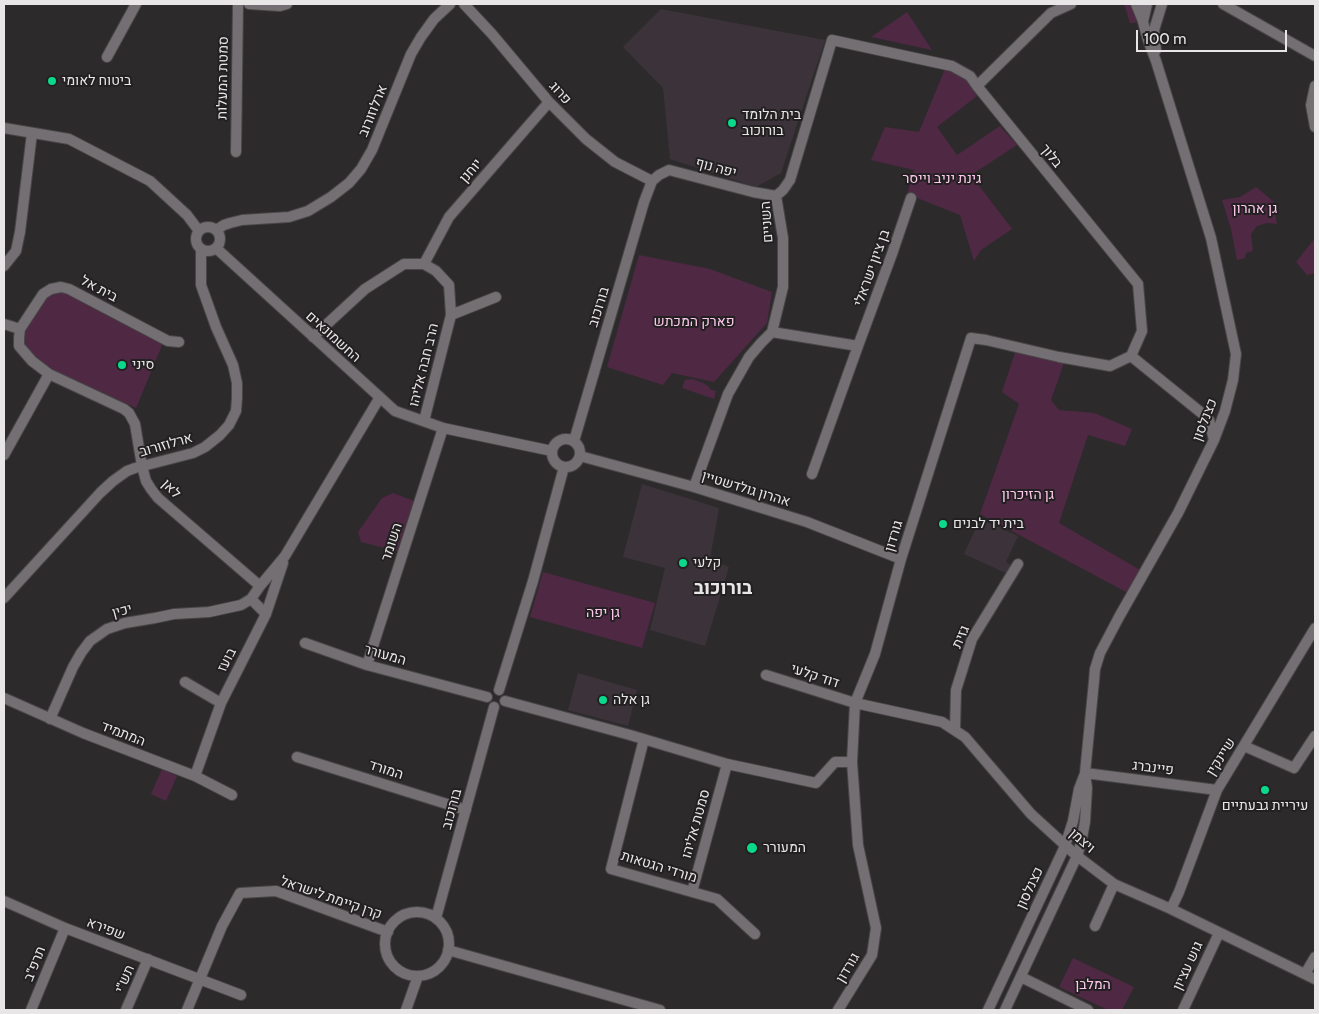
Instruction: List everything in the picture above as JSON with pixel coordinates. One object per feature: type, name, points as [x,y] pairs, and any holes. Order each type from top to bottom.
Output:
[{"type":"street","points":[[108,57],[136,4]]},
{"type":"street","name":"סמטת המעלות","points":[[236,152],[238,4]]},
{"type":"street","points":[[249,4],[280,6],[287,4]]},
{"type":"street","name":"ארלוזורוב","points":[[216,230],[224,225],[236,222],[289,217],[308,210],[331,197],[349,183],[372,150],[411,54],[446,4]]},
{"type":"street","name":"פרוג","points":[[464,4],[550,102],[586,139],[614,162],[652,181]]},
{"type":"street","points":[[977,86],[1051,12],[1071,4]]},
{"type":"street","points":[[1136,4],[1143,22]]},
{"type":"street","name":"כצנלסון","points":[[988,1010],[1069,835],[1085,773],[1095,669],[1100,653],[1178,512],[1214,440],[1225,411],[1233,380],[1236,354],[1211,238],[1143,22],[1147,4]]},
{"type":"street","name":"כצנלסון","points":[[1156,61],[1154,30],[1162,4]]},
{"type":"street","points":[[1223,4],[1315,56]]},
{"type":"street","name":"השניים","points":[[694,487],[728,394],[749,357],[772,332],[783,287],[782,238],[776,196],[790,180],[832,40],[952,66],[970,76],[977,86]]},
{"type":"street","name":"בלוך","points":[[977,86],[1138,284],[1142,331],[1131,356]]},
{"type":"street","points":[[1315,86],[1311,105],[1315,126]]},
{"type":"street","name":"יוחנן","points":[[424,264],[449,217],[550,102]]},
{"type":"street","points":[[4,128],[69,139],[150,181],[187,215],[199,231]]},
{"type":"street","points":[[4,266],[16,251],[20,232],[32,133]]},
{"type":"street","name":"יפה נוף","points":[[652,181],[669,170],[753,192],[776,196]]},
{"type":"street","name":"בורוכוב","points":[[574,441],[644,202],[652,181]]},
{"type":"street","name":"בן ציון ישראלי","points":[[812,474],[911,198]]},
{"type":"street","points":[[205,227],[216,230],[220,241],[216,248],[209,251],[201,250],[195,239],[199,231],[205,227]]},
{"type":"street","name":"החשמונאים","points":[[216,248],[395,411],[443,428]]},
{"type":"street","name":"ארלוזורוב","points":[[4,598],[100,493],[126,471],[193,453],[220,436],[229,425],[236,411],[237,383],[233,365],[216,327],[201,285],[201,250]]},
{"type":"street","points":[[313,337],[365,289],[404,264],[424,264]]},
{"type":"street","name":"הרב חבה אליהו","points":[[424,264],[436,271],[449,286],[450,315],[424,421]]},
{"type":"street","name":"בית אל","points":[[20,329],[43,294],[51,289],[61,287],[69,289],[168,341],[179,342]]},
{"type":"street","name":"הרב חבה אליהו","points":[[450,315],[496,297]]},
{"type":"street","points":[[4,324],[20,329]]},
{"type":"street","name":"לאן","points":[[20,329],[19,346],[32,361],[49,374],[130,413],[135,424],[146,481],[151,489],[158,498],[260,586]]},
{"type":"street","points":[[772,332],[858,346]]},
{"type":"street","name":"גורדון","points":[[838,1010],[872,955],[876,928],[858,845],[852,762],[855,703],[875,654],[901,559],[971,338],[1060,358],[1110,366],[1131,356]]},
{"type":"street","points":[[1131,356],[1208,420],[1214,440]]},
{"type":"street","points":[[4,455],[49,374]]},
{"type":"street","name":"בועז","points":[[260,586],[285,556],[380,397]]},
{"type":"street","points":[[1197,410],[1212,413],[1225,411]]},
{"type":"street","points":[[443,428],[552,451]]},
{"type":"street","name":"השומר","points":[[367,665],[443,428]]},
{"type":"street","points":[[565,438],[574,441],[579,448],[580,456],[576,463],[564,467],[555,462],[552,457],[553,446],[565,438]]},
{"type":"street","name":"אהרון גולדשטיין","points":[[580,456],[694,487],[807,522],[901,559]]},
{"type":"street","points":[[499,690],[533,581],[564,467]]},
{"type":"street","name":"בועז","points":[[195,776],[221,703],[266,614],[285,556]]},
{"type":"street","name":"גזית","points":[[955,730],[956,690],[972,640],[1018,564]]},
{"type":"street","points":[[260,586],[251,599],[266,614]]},
{"type":"street","name":"יכין","points":[[50,719],[80,652],[90,641],[107,629],[125,623],[174,614],[209,612],[241,605],[251,599]]},
{"type":"street","name":"שיינקין","points":[[1171,910],[1217,790],[1315,628]]},
{"type":"street","name":"המעורר","points":[[305,643],[367,665],[487,696]]},
{"type":"street","name":"דוד קלעי","points":[[766,675],[855,703]]},
{"type":"street","points":[[185,682],[221,703]]},
{"type":"street","points":[[493,690],[499,690],[503,693],[505,701],[499,707],[494,707],[489,704],[487,696],[493,690]]},
{"type":"street","name":"המתמיד","points":[[4,698],[83,733],[195,776],[232,795]]},
{"type":"street","points":[[505,701],[727,764],[816,783],[835,762],[852,762]]},
{"type":"street","name":"ויצמן","points":[[855,703],[942,722],[965,737],[1031,814],[1065,846],[1114,884],[1315,979]]},
{"type":"street","name":"בורוכוב","points":[[436,918],[494,707]]},
{"type":"street","points":[[1244,746],[1294,768],[1315,736]]},
{"type":"street","name":"מורדי הגטאות","points":[[644,739],[611,869],[717,899],[756,934]]},
{"type":"street","name":"המורד","points":[[297,757],[466,810]]},
{"type":"street","name":"סמטת אליהו","points":[[692,892],[727,764]]},
{"type":"street","name":"כצנלסון","points":[[1004,1010],[1078,856],[1085,822],[1087,788],[1085,773]]},
{"type":"street","name":"פיינברג","points":[[1085,773],[1217,790]]},
{"type":"street","points":[[1095,926],[1114,884]]},
{"type":"street","name":"קרן קיימת לישראל","points":[[200,979],[222,926],[240,892],[276,891],[388,932]]},
{"type":"street","points":[[1154,903],[1170,898],[1179,892]]},
{"type":"street","name":"שפירא","points":[[4,901],[65,928],[241,995]]},
{"type":"street","points":[[418,912],[436,918],[447,933],[449,942],[444,960],[437,968],[425,975],[407,974],[398,970],[391,962],[387,953],[386,942],[388,932],[393,924],[400,917],[409,913],[418,912]]},
{"type":"street","name":"תרפ\"ב","points":[[31,1010],[65,928]]},
{"type":"street","name":"גוש עציון","points":[[1183,1010],[1219,933]]},
{"type":"street","points":[[448,950],[658,1010]]},
{"type":"street","points":[[1305,974],[1315,957]]},
{"type":"street","name":"תש\"י","points":[[126,1010],[148,959]]},
{"type":"street","points":[[406,1010],[418,976]]},
{"type":"street","points":[[1020,977],[1088,1010]]},
{"type":"street","points":[[187,1010],[200,979]]},
{"type":"shaded area","name":"בית הלומד בורוכוב","points":[[661,9],[825,40],[781,173],[756,187],[670,159],[663,88],[623,47]]},
{"type":"shaded area","name":"קלעי","points":[[642,484],[719,508],[710,559],[729,567],[705,646],[650,630],[665,568],[623,557]]},
{"type":"shaded area","points":[[980,519],[1018,536],[1006,562],[1012,566],[1008,574],[964,554]]},
{"type":"shaded area","name":"גן אלה","points":[[578,673],[637,690],[628,726],[568,710]]},
{"type":"green space","points":[[1124,4],[1147,4],[1143,22],[1130,23]]},
{"type":"green space","points":[[907,12],[932,50],[871,37]]},
{"type":"green space","name":"גינת יניב וייסר","points":[[945,69],[967,78],[977,96],[937,127],[957,155],[1000,126],[1017,145],[971,175],[1012,229],[981,250],[974,261],[960,215],[907,194],[914,170],[871,160],[885,127],[919,132]]},
{"type":"green space","name":"גן אהרון","points":[[1256,187],[1273,201],[1277,224],[1267,223],[1257,226],[1251,234],[1253,251],[1246,253],[1245,258],[1237,260],[1231,229],[1222,200],[1240,197]]},
{"type":"green space","points":[[1315,238],[1315,273],[1307,275],[1296,262]]},
{"type":"green space","name":"פארק המכתש","points":[[639,255],[710,269],[772,292],[767,323],[714,382],[672,373],[663,385],[607,367]]},
{"type":"green space","points":[[68,291],[163,343],[136,408],[51,369],[27,350],[24,341],[26,326],[45,296]]},
{"type":"green space","name":"גן הזיכרון","points":[[1026,349],[1064,363],[1051,400],[1059,410],[1094,413],[1132,429],[1125,446],[1088,435],[1059,523],[1142,571],[1128,593],[980,514],[1019,404],[1002,392],[1015,353]]},
{"type":"green space","points":[[693,379],[716,391],[714,399],[682,388],[685,380]]},
{"type":"green space","points":[[393,493],[414,501],[397,551],[361,542],[358,532],[382,498]]},
{"type":"green space","name":"גן יפה","points":[[543,572],[655,603],[642,648],[530,617]]},
{"type":"green space","points":[[162,769],[177,776],[166,801],[151,794]]},
{"type":"green space","name":"המלבן","points":[[1073,958],[1134,987],[1122,1010],[1108,1010],[1059,987]]},
{"type":"place","name":"ביטוח לאומי","points":[[52,81]]},
{"type":"place","name":"בית הלומד בורוכוב","points":[[732,123]]},
{"type":"place","name":"סיני","points":[[122,365]]},
{"type":"place","name":"בית יד לבנים","points":[[943,524]]},
{"type":"place","name":"קלעי","points":[[683,563]]},
{"type":"place","name":"גן אלה","points":[[603,700]]},
{"type":"place","name":"עיריית גבעתיים","points":[[1265,790]]},
{"type":"place","name":"המעורר","points":[[752,848]]},
{"type":"district","name":"בורוכוב","points":[[723,588]]}]
